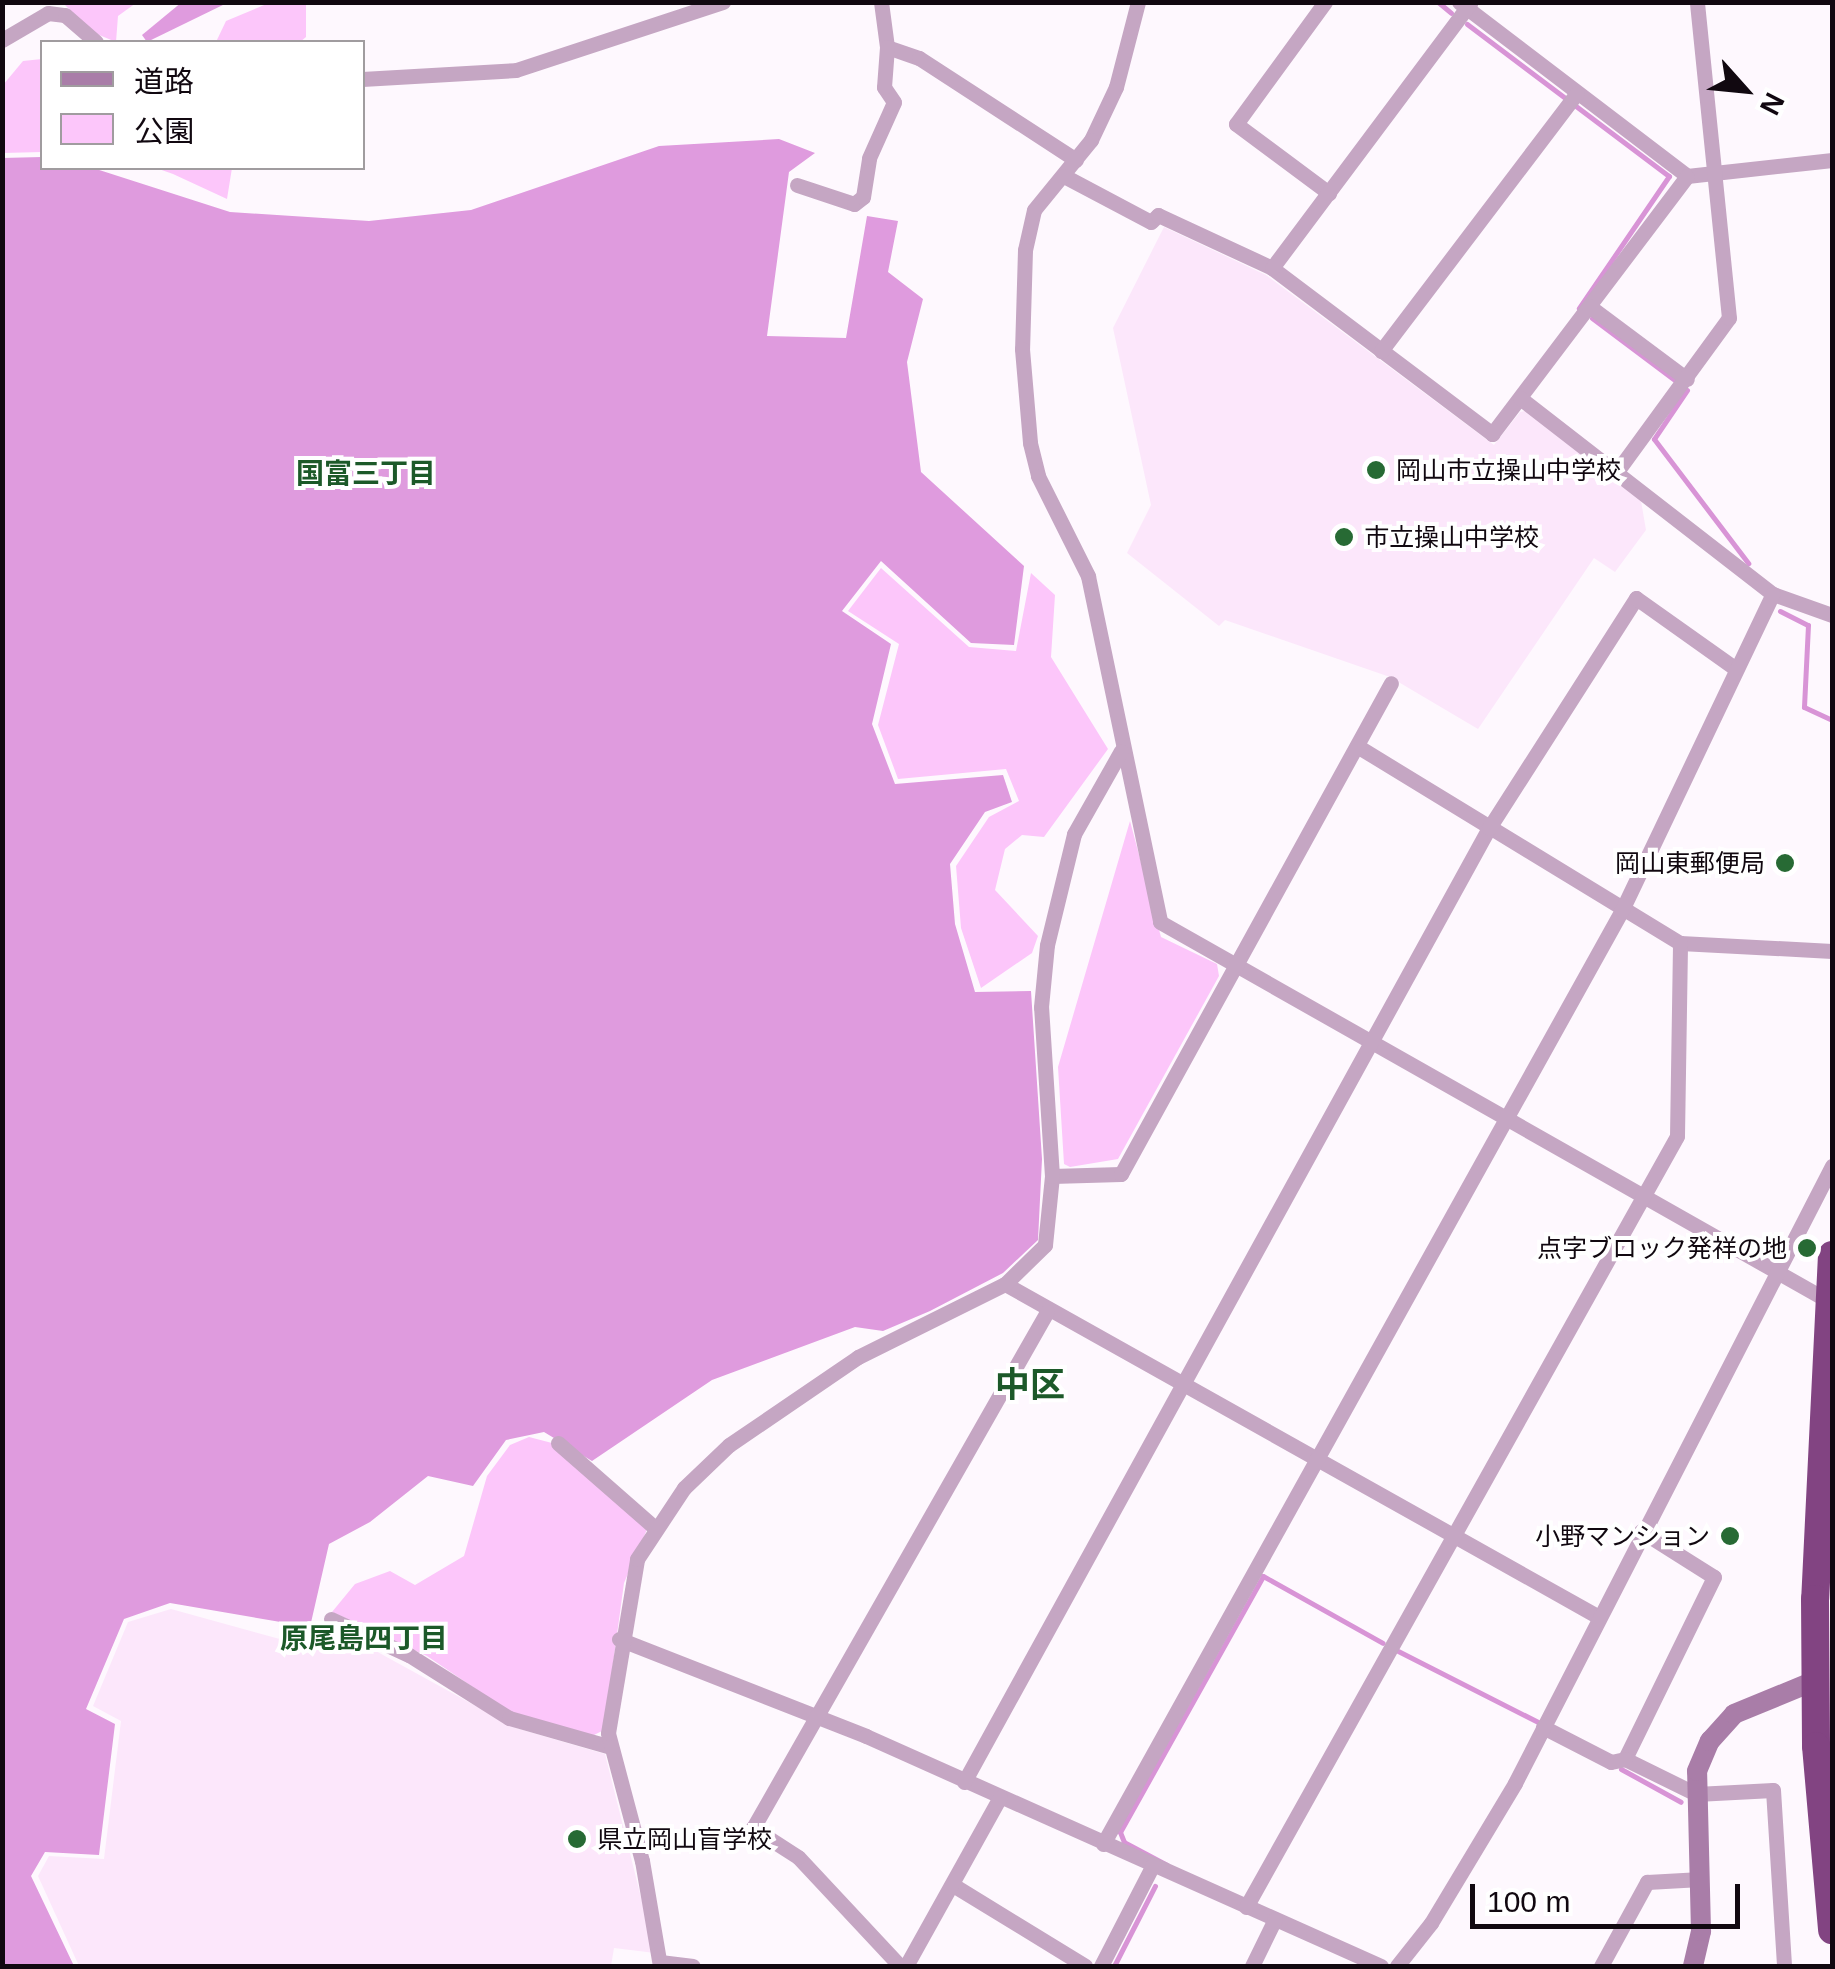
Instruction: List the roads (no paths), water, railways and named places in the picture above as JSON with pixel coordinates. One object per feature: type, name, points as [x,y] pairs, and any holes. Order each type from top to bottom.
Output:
[{"type":"highway","points":[[1832,1255],[1821,1426],[1816,1746],[1832,1930]]},
{"type":"street","points":[[668,20],[670,2]]},
{"type":"street","points":[[365,79],[488,76],[723,2]]},
{"type":"street","points":[[797,185],[854,204],[863,197],[869,158],[894,102],[884,87],[887,47],[881,2]]},
{"type":"street","points":[[1138,2],[1116,88],[1076,160],[1034,210],[1025,250],[1023,403],[1038,476],[1088,576],[1120,752],[1160,922],[1238,970],[1831,1303]]},
{"type":"street","points":[[1325,2],[1236,124],[1329,192]]},
{"type":"street","points":[[1618,470],[1729,318],[1697,2]]},
{"type":"street","points":[[1272,268],[1465,4],[1573,99],[1687,176],[1832,160]]},
{"type":"street","points":[[2,40],[48,13],[65,15],[94,40]]},
{"type":"street","points":[[887,47],[919,58],[1076,160]]},
{"type":"street","points":[[1381,351],[1573,99]]},
{"type":"street","points":[[1064,176],[1151,222],[1158,214],[1272,268],[1492,434],[1687,176]]},
{"type":"street","points":[[1589,306],[1687,380]]},
{"type":"street","points":[[1520,398],[1618,470],[1773,594],[1832,615]]},
{"type":"street","points":[[1104,1844],[1622,910],[1733,667],[1773,594]]},
{"type":"street","points":[[964,1782],[1488,828],[1636,598],[1733,667]]},
{"type":"street","points":[[1052,1176],[1121,1174],[1238,970],[1391,684]]},
{"type":"street","points":[[1356,746],[1680,943],[1832,951]]},
{"type":"street","points":[[693,1966],[660,1964],[642,1860],[610,1747],[627,1589],[654,1528],[729,1445],[858,1357],[1006,1284],[1038,1257],[1051,1232],[1052,1176],[1040,1007],[1047,945],[1074,834],[1120,752]]},
{"type":"street","points":[[1246,1907],[1677,1136],[1680,943]]},
{"type":"street","points":[[1397,1966],[1431,1923],[1544,1727],[1641,1531],[1832,1166]]},
{"type":"street","points":[[1006,1284],[1046,1312],[1598,1616]]},
{"type":"street","points":[[1000,1797],[953,1885],[902,1966],[798,1857],[753,1828],[1046,1312]]},
{"type":"street","points":[[1821,1426],[1832,1390]]},
{"type":"street","points":[[558,1444],[654,1528]]},
{"type":"street","points":[[1625,1759],[1714,1577],[1641,1531]]},
{"type":"street","points":[[331,1619],[409,1655],[509,1718],[610,1747]]},
{"type":"street","points":[[620,1638],[816,1717],[1381,1966]]},
{"type":"street","points":[[1693,1966],[1701,1931],[1696,1794],[1710,1740],[1734,1714],[1817,1680]]},
{"type":"street","points":[[1544,1727],[1611,1762],[1625,1759],[1696,1794],[1773,1790],[1784,1966]]},
{"type":"street","points":[[1102,1966],[1153,1865]]},
{"type":"street","points":[[1601,1966],[1648,1882],[1701,1878]]},
{"type":"street","points":[[953,1885],[1085,1966]]},
{"type":"street","points":[[1252,1966],[1275,1920]]},
{"type":"waterway","points":[[1438,2],[1451,13]]},
{"type":"waterway","points":[[1467,24],[1669,176],[1579,308]]},
{"type":"waterway","points":[[1592,318],[1676,381]]},
{"type":"waterway","points":[[1687,390],[1654,439],[1748,563]]},
{"type":"waterway","points":[[1780,611],[1808,625],[1804,707],[1832,720]]},
{"type":"waterway","points":[[1167,1865],[1124,1842],[1120,1832],[1263,1576],[1383,1643]]},
{"type":"waterway","points":[[1398,1651],[1538,1722]]},
{"type":"waterway","points":[[1621,1769],[1681,1802]]},
{"type":"waterway","points":[[1114,1966],[1155,1886]]},
{"type":"place","name":"岡山市立操山中学校","points":[[1376,470]]},
{"type":"place","name":"市立操山中学校","points":[[1344,537]]},
{"type":"place","name":"岡山東郵便局","points":[[1785,863]]},
{"type":"place","name":"点字ブロック発祥の地","points":[[1807,1248]]},
{"type":"place","name":"小野マンション","points":[[1730,1536]]},
{"type":"place","name":"県立岡山盲学校","points":[[577,1839]]},
{"type":"district","name":"国富三丁目","points":[[366,474]]},
{"type":"district","name":"中区","points":[[1030,1385]]},
{"type":"district","name":"原尾島四丁目","points":[[364,1639]]}]
